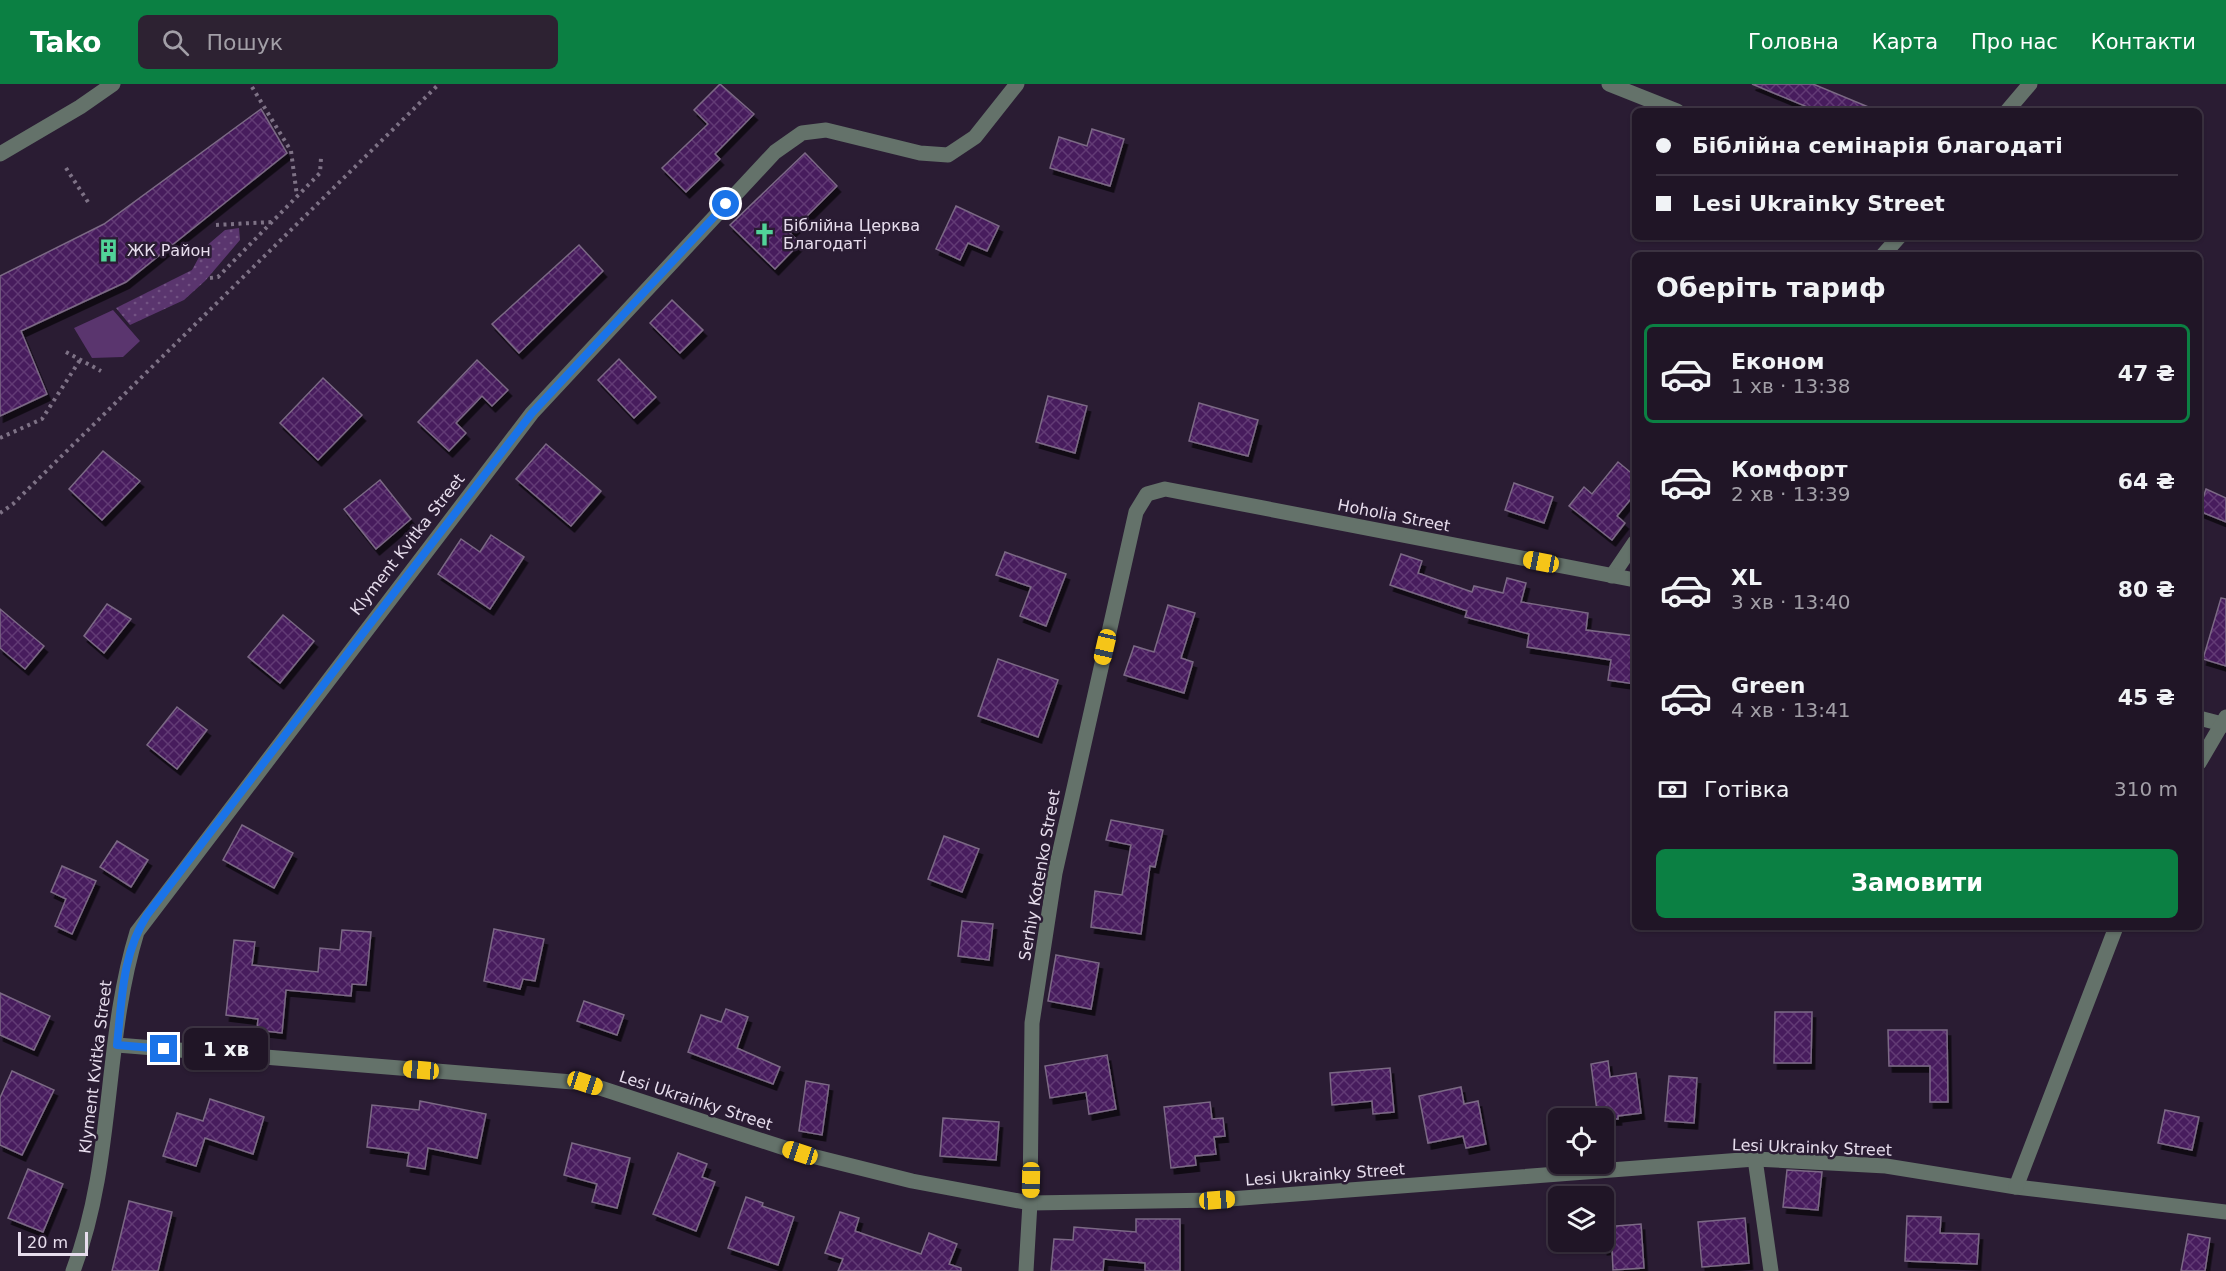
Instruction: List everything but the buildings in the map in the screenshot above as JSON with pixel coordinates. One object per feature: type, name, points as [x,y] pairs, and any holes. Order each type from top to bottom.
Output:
[{"type":"street","points":[[0,154],[80,107],[114,84]]},
{"type":"street","name":"Klyment Kvitka Street","points":[[73,1271],[85,1241],[97,1195],[124,973],[137,932],[147,915],[532,413],[775,152],[802,133],[826,130],[920,153],[948,155],[975,137],[1017,84]]},
{"type":"street","points":[[1609,84],[1669,108]]},
{"type":"street","points":[[2010,108],[2030,84]]},
{"type":"street","points":[[1886,252],[1896,240]]},
{"type":"street","name":"Hoholia Street","points":[[1147,494],[1166,489],[1632,579]]},
{"type":"street","name":"Serhiy Kotenko Street","points":[[1026,1271],[1030,1203],[1032,1023],[1055,873],[1136,512],[1147,494]]},
{"type":"street","points":[[1612,576],[1632,546]]},
{"type":"street","points":[[2202,718],[2225,722],[2202,758]]},
{"type":"street","points":[[2016,1187],[2115,930]]},
{"type":"street","name":"Lesi Ukrainky Street","points":[[117,1045],[585,1083],[800,1153],[912,1181],[1030,1203],[1217,1200],[1755,1159],[1886,1166],[2016,1187],[2226,1212]]},
{"type":"street","points":[[1755,1159],[1771,1271]]},
{"type":"path","points":[[0,513],[13,504],[439,84]]},
{"type":"path","points":[[252,87],[291,150],[297,196]]},
{"type":"path","points":[[210,278],[218,277],[320,173],[321,158]]},
{"type":"path","points":[[66,168],[88,202]]},
{"type":"path","points":[[216,225],[272,222]]},
{"type":"path","points":[[66,352],[101,371]]},
{"type":"path","points":[[0,438],[42,419],[80,360]]},
{"type":"shaded area","points":[[239,228],[240,240],[205,281],[184,300],[130,325],[116,308],[192,270],[204,248],[225,230]]},
{"type":"shaded area","points":[[113,310],[140,341],[123,357],[92,358],[74,328]]},
{"type":"place","name":"Біблійна Церква Благодаті","points":[[765,234]]},
{"type":"place","name":"ЖК Район","points":[[109,250]]},
{"type":"route","points":[[164,1049],[117,1045],[124,973],[137,932],[147,915],[532,413],[726,204]]}]
